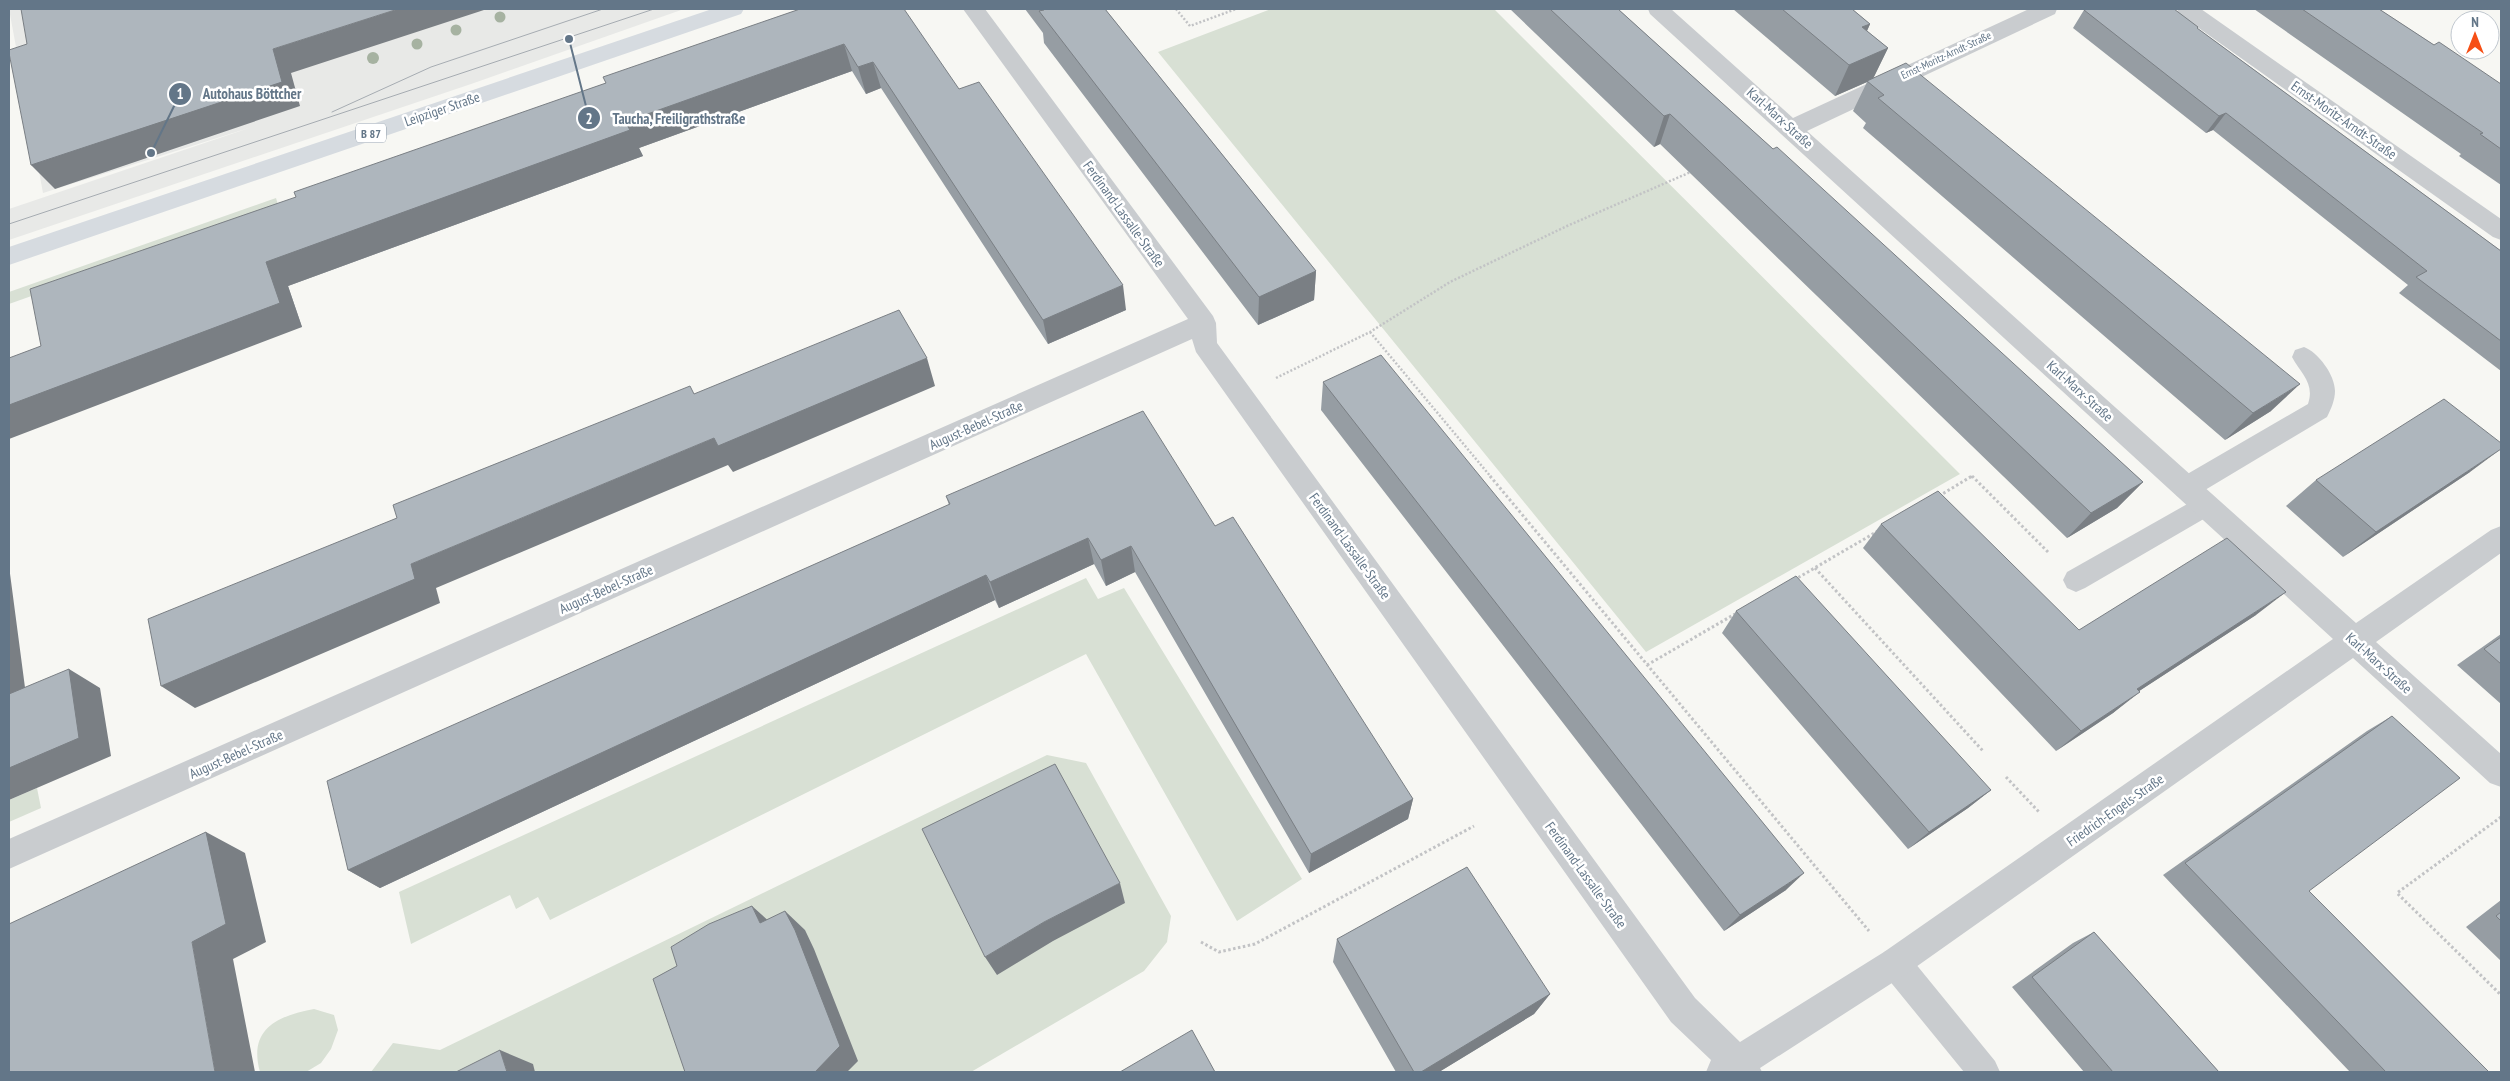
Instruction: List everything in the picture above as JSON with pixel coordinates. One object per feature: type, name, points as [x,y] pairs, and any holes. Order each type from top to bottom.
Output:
[{"type":"main road","name":"Leipziger Straße","points":[[9,256],[733,9]]},
{"type":"street","name":"Ferdinand-Lassalle-Straße","points":[[974,9],[1204,323],[1204,345],[1683,1010],[1735,1069]]},
{"type":"street","name":"Karl-Marx-Straße","points":[[1658,9],[1792,128],[2205,506],[2501,773]]},
{"type":"street","name":"Ernst-Moritz-Arndt-Straße","points":[[1792,128],[2047,9]]},
{"type":"street","name":"Ernst-Moritz-Arndt-Straße","points":[[2187,9],[2501,231]]},
{"type":"street","name":"August-Bebel-Straße","points":[[9,854],[1204,323]]},
{"type":"street","name":"Friedrich-Engels-Straße","points":[[1735,1069],[1895,963],[2501,538]]},
{"type":"lane","points":[[2186,488],[2318,410],[2325,394],[2322,382],[2304,356]]},
{"type":"lane","points":[[2076,580],[2205,506]]},
{"type":"lane","points":[[1895,963],[1984,1072]]},
{"type":"path","points":[[1176,9],[1190,26],[1236,9]]},
{"type":"path","points":[[1274,379],[1370,332],[1450,282],[1567,226],[1700,168]]},
{"type":"path","points":[[1370,332],[1874,937]]},
{"type":"path","points":[[1931,500],[1972,476],[2076,580]]},
{"type":"path","points":[[1790,582],[1881,529]]},
{"type":"path","points":[[1815,568],[1983,752]]},
{"type":"path","points":[[1647,665],[1739,612]]},
{"type":"path","points":[[2006,776],[2039,813]]},
{"type":"path","points":[[2501,817],[2397,894],[2501,995]]},
{"type":"path","points":[[1201,942],[1219,952],[1255,944],[1474,826]]},
{"type":"shaded area","points":[[9,9],[684,9],[474,83],[9,240],[9,209],[252,127],[43,193]]},
{"type":"shaded area","points":[[1271,9],[1494,9],[1960,474],[1646,652],[1158,52]]},
{"type":"shaded area","points":[[276,198],[279,208],[9,304],[9,292]]},
{"type":"shaded area","points":[[1086,578],[1098,599],[1124,588],[1302,879],[1237,921],[1086,654],[550,920],[538,897],[516,909],[510,895],[411,944],[399,892]]},
{"type":"shaded area","points":[[1047,755],[1086,763],[1171,916],[1167,942],[1144,971],[971,1072],[371,1072],[393,1043],[440,1050]]},
{"type":"shaded area","points":[[37,788],[41,808],[9,822],[9,800]]},
{"type":"shaded area","points":[[314,1009],[334,1015],[338,1030],[331,1049],[321,1063],[306,1072],[260,1072],[257,1057],[258,1045],[262,1035],[277,1021]]},
{"type":"building","points":[[21,9],[398,9],[273,49],[282,82],[31,165],[9,53],[9,50],[27,44]]},
{"type":"building","points":[[800,9],[904,9],[959,89],[979,82],[1123,285],[1043,320],[873,62],[858,67],[844,44],[625,122],[630,130],[266,262],[280,303],[9,405],[9,358],[41,346],[30,289],[296,197],[294,192],[606,83],[603,77]]},
{"type":"building","points":[[1043,9],[1105,9],[1316,271],[1259,297],[1039,11]]},
{"type":"building","points":[[1550,9],[1618,9],[1773,149],[1777,147],[2143,482],[2091,513],[1670,114],[1664,116]]},
{"type":"building","points":[[1782,9],[1852,9],[1870,24],[1862,27],[1888,48],[1849,65]]},
{"type":"building","points":[[2174,9],[2197,28],[2501,251],[2501,341],[2416,277],[2427,271],[2226,113],[2219,116],[2084,10]]},
{"type":"building","points":[[2302,9],[2379,9],[2434,45],[2439,42],[2450,49],[2450,60],[2466,60],[2501,84],[2501,149],[2480,134],[2483,133]]},
{"type":"building","points":[[1906,63],[2300,384],[2253,413],[1878,98],[1884,95],[1867,81]]},
{"type":"building","points":[[899,310],[927,358],[718,446],[714,438],[411,564],[415,579],[161,686],[148,619],[397,518],[393,505],[690,386],[694,394]]},
{"type":"building","points":[[1381,355],[1804,873],[1740,915],[1323,382]]},
{"type":"building","points":[[2444,399],[2501,443],[2501,449],[2376,532],[2316,480]]},
{"type":"building","points":[[1143,411],[1215,526],[1233,517],[1413,799],[1311,854],[1131,546],[1101,560],[1088,538],[990,582],[986,575],[348,870],[327,781],[950,504],[946,496]]},
{"type":"building","points":[[1938,491],[2079,630],[2227,538],[2286,592],[2137,689],[2140,692],[2081,731],[1881,524]]},
{"type":"building","points":[[1796,576],[1991,790],[1929,832],[1736,611]]},
{"type":"building","points":[[2501,637],[2501,664],[2484,649]]},
{"type":"building","points":[[69,669],[79,738],[9,768],[9,694]]},
{"type":"building","points":[[2392,716],[2460,778],[2309,891],[2489,1072],[2386,1072],[2185,863]]},
{"type":"building","points":[[1055,764],[1120,883],[1044,922],[985,957],[922,829]]},
{"type":"building","points":[[206,832],[226,924],[192,942],[215,1072],[9,1072],[9,924]]},
{"type":"building","points":[[1467,867],[1550,994],[1421,1072],[1414,1072],[1337,939]]},
{"type":"building","points":[[752,906],[760,923],[785,911],[795,930],[840,1046],[815,1072],[685,1072],[653,979],[677,966],[671,947],[709,924]]},
{"type":"building","points":[[2501,912],[2501,921],[2496,916]]},
{"type":"building","points":[[2094,932],[2219,1072],[2113,1072],[2032,977]]},
{"type":"building","points":[[1192,1030],[1215,1072],[1120,1072]]},
{"type":"building","points":[[500,1050],[507,1072],[456,1072]]},
{"type":"tram line","points":[[332,112],[431,67],[603,9]]},
{"type":"tram line","points":[[9,224],[654,9]]},
{"type":"place","name":"Taucha, Freiligrathstraße","points":[[569,39]]},
{"type":"place","name":"Autohaus Böttcher","points":[[151,153]]}]
